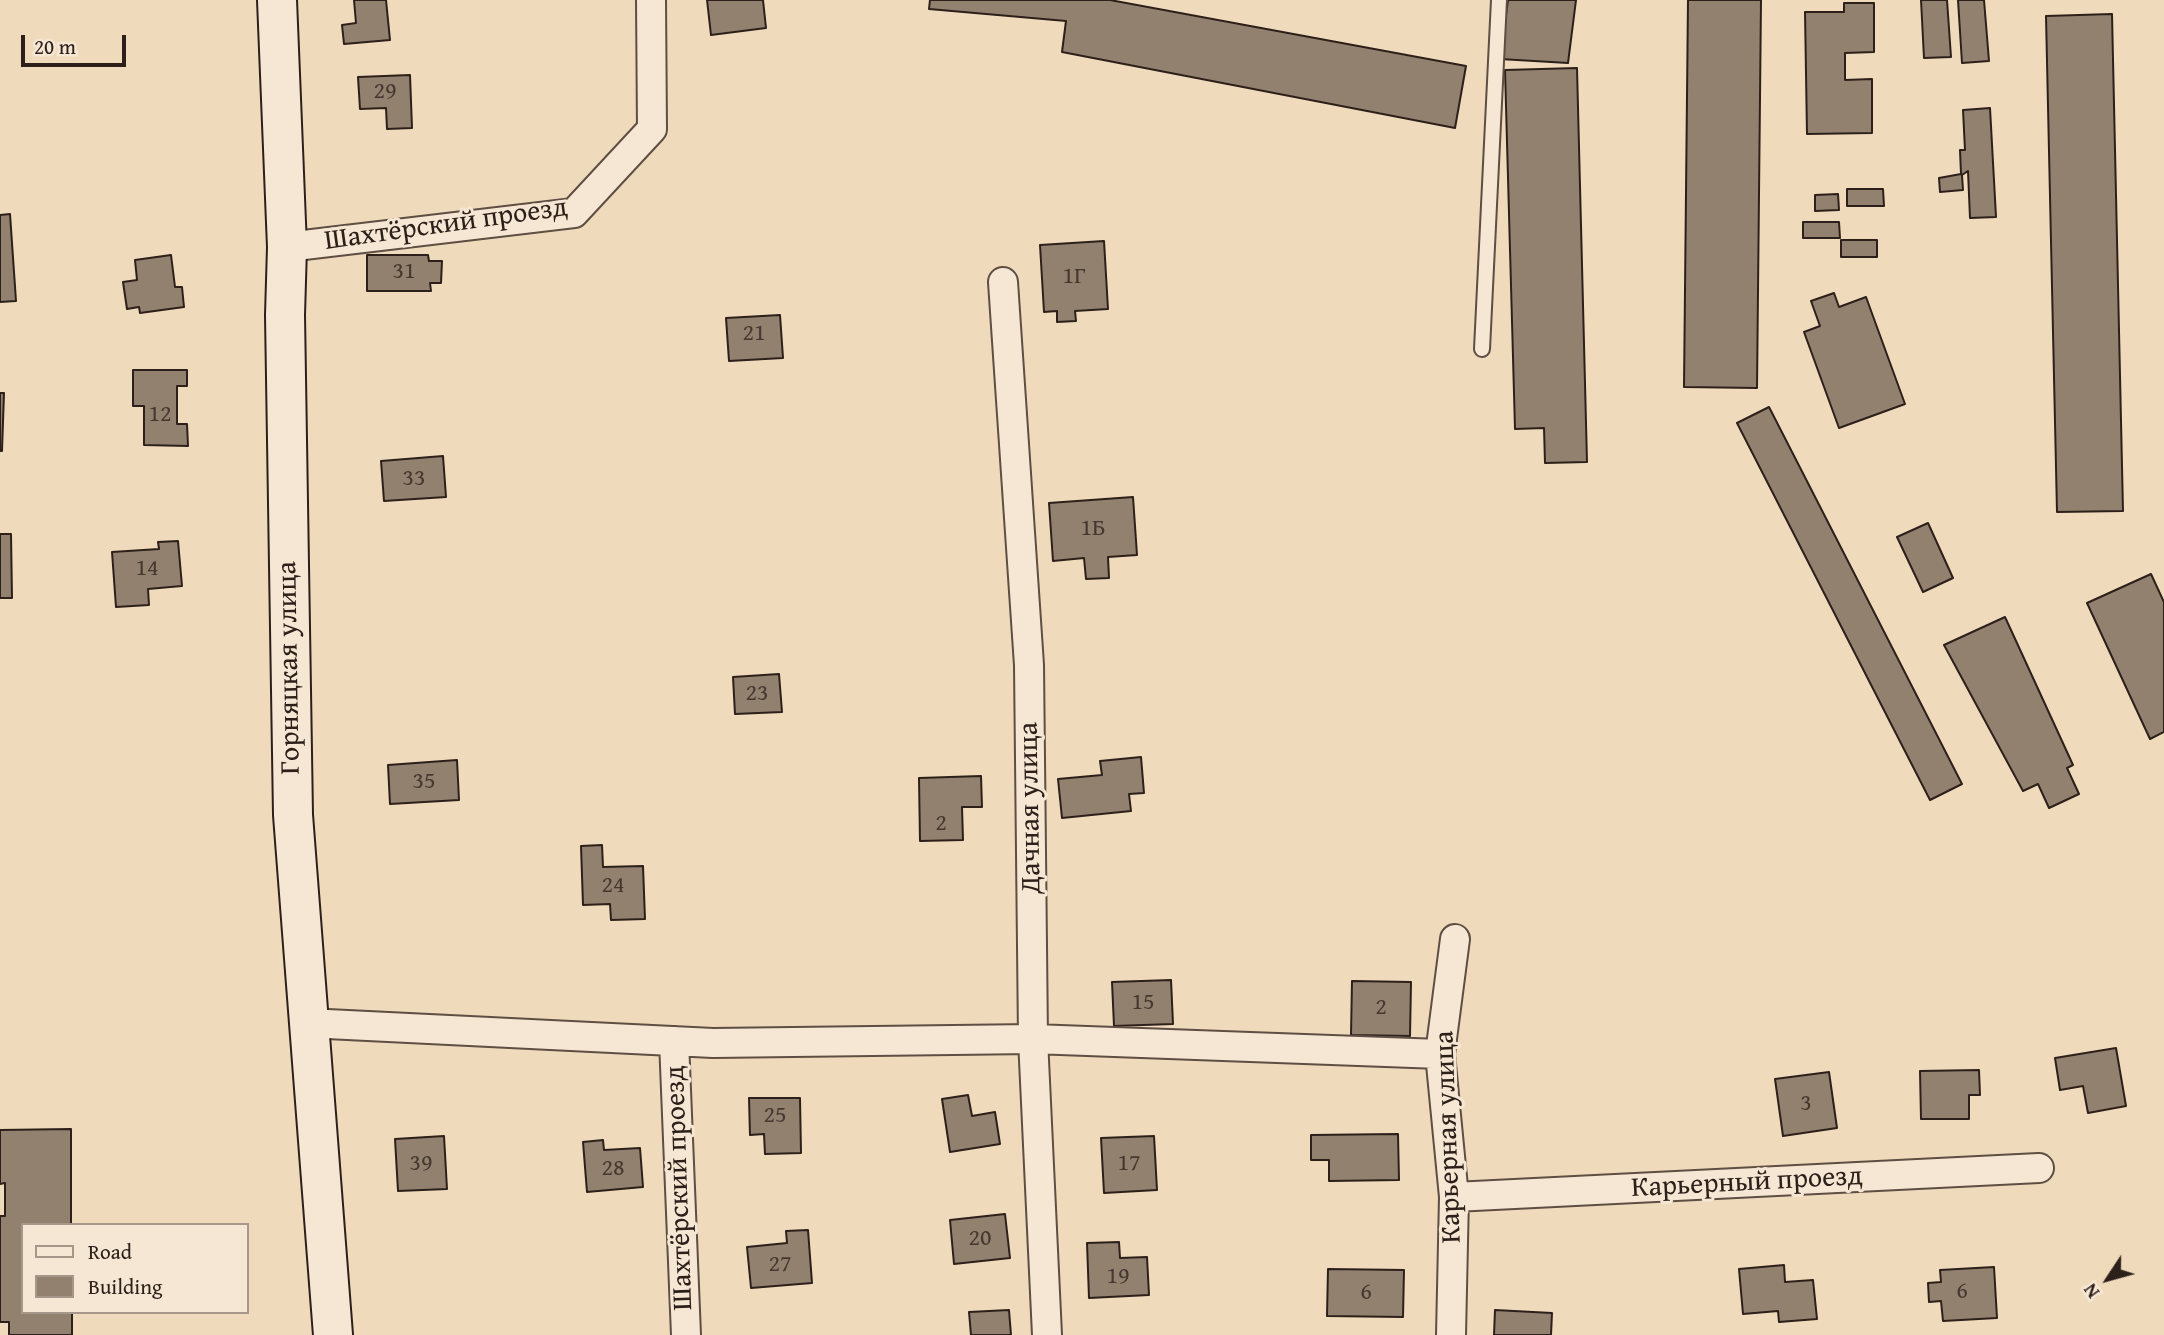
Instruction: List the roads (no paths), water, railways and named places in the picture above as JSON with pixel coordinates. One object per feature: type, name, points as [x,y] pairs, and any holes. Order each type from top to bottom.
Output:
[{"type":"main road","name":"Горняцкая улица","points":[[276,0],[287,247],[285,315],[293,815],[333,1335]]},
{"type":"street","name":"Шахтёрский проезд","points":[[287,247],[574,213],[652,129],[651,0]]},
{"type":"street","name":"Дачная улица","points":[[1003,282],[1029,665],[1033,1039],[1047,1335]]},
{"type":"street","name":"Карьерная улица","points":[[1451,1335],[1454,1197],[1440,1054],[1455,939]]},
{"type":"street","points":[[307,1023],[713,1043],[1033,1039],[1440,1054]]},
{"type":"street","name":"Шахтёрский проезд","points":[[674,1041],[686,1335]]},
{"type":"street","name":"Карьерный проезд","points":[[1454,1197],[2039,1168]]},
{"type":"lane","points":[[1482,349],[1499,0]]}]
